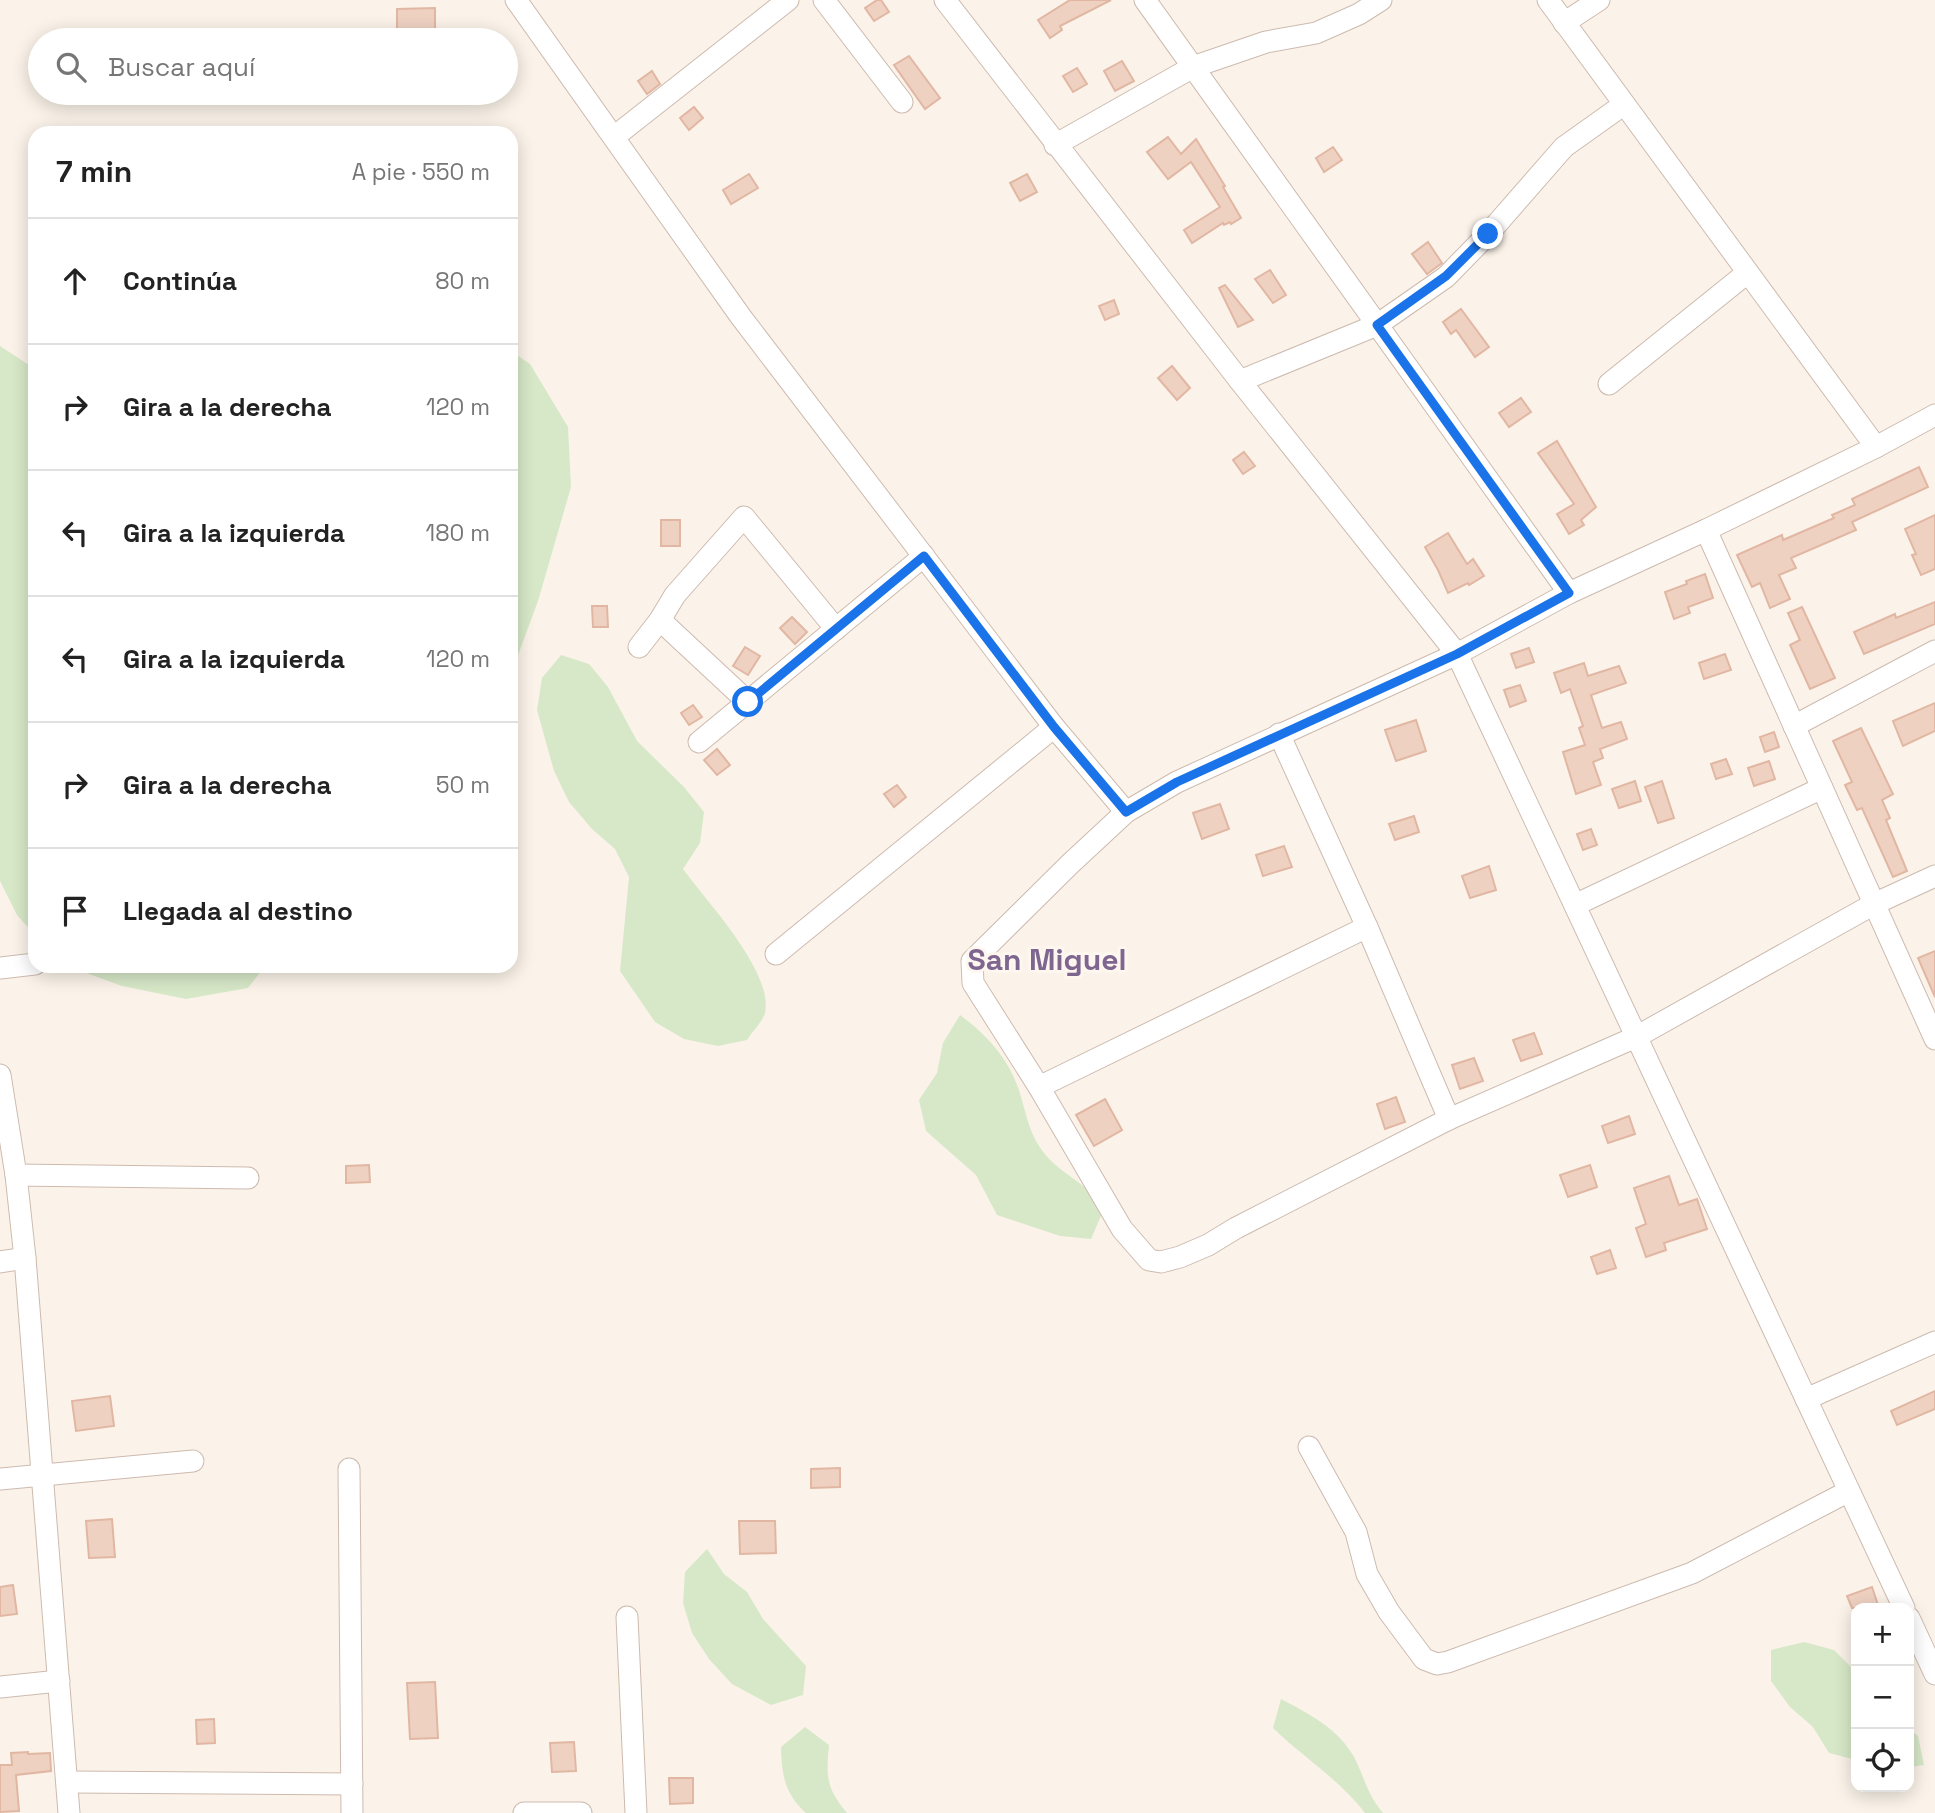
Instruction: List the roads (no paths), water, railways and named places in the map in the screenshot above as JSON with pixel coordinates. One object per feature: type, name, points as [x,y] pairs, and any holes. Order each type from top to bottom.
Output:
[{"type":"street","points":[[516,0],[741,317],[1054,727],[1126,812]]},
{"type":"street","points":[[614,137],[788,0]]},
{"type":"street","points":[[824,0],[902,103]]},
{"type":"street","points":[[945,0],[1055,145],[1457,654],[1902,1603]]},
{"type":"street","points":[[1145,0],[1569,593]]},
{"type":"street","points":[[1055,145],[1193,67],[1266,42],[1316,33],[1359,14],[1381,0]]},
{"type":"street","points":[[1548,0],[1876,447]]},
{"type":"street","points":[[1564,23],[1599,0]]},
{"type":"street","points":[[1240,381],[1377,325],[1446,276],[1488,234],[1564,147],[1623,105]]},
{"type":"street","points":[[1609,384],[1746,273]]},
{"type":"street","points":[[1934,418],[1706,530],[1569,593],[1457,654],[1177,782],[1126,812],[972,961],[971,970],[973,983],[1039,1087],[1122,1229],[1149,1260],[1161,1262],[1208,1245],[1449,1119],[1636,1037],[1874,904],[1935,876]]},
{"type":"street","points":[[639,647],[675,595],[744,517],[836,629]]},
{"type":"street","points":[[1706,530],[1935,1039]]},
{"type":"street","points":[[699,742],[924,556]]},
{"type":"street","points":[[660,620],[748,702]]},
{"type":"street","points":[[1794,726],[1935,651]]},
{"type":"street","points":[[776,954],[1054,727]]},
{"type":"street","points":[[1279,734],[1367,927],[1449,1119]]},
{"type":"street","points":[[1575,905],[1822,788]]},
{"type":"street","points":[[1039,1087],[1367,927]]},
{"type":"street","points":[[0,968],[28,965]]},
{"type":"street","points":[[0,1075],[16,1175],[25,1258],[69,1813]]},
{"type":"street","points":[[16,1175],[248,1178]]},
{"type":"street","points":[[0,1262],[25,1258]]},
{"type":"street","points":[[1806,1399],[1935,1342]]},
{"type":"street","points":[[1309,1447],[1356,1532],[1367,1574],[1389,1612],[1424,1659],[1437,1664],[1692,1573],[1849,1491]]},
{"type":"street","points":[[0,1479],[193,1461]]},
{"type":"street","points":[[349,1469],[352,1813]]},
{"type":"street","points":[[627,1617],[636,1813]]},
{"type":"street","points":[[1914,1629],[1935,1674]]},
{"type":"street","points":[[0,1687],[59,1681]]},
{"type":"street","points":[[67,1782],[352,1784]]},
{"type":"street","points":[[524,1813],[581,1813]]},
{"type":"district","name":"San Miguel","points":[[1047,960]]}]
